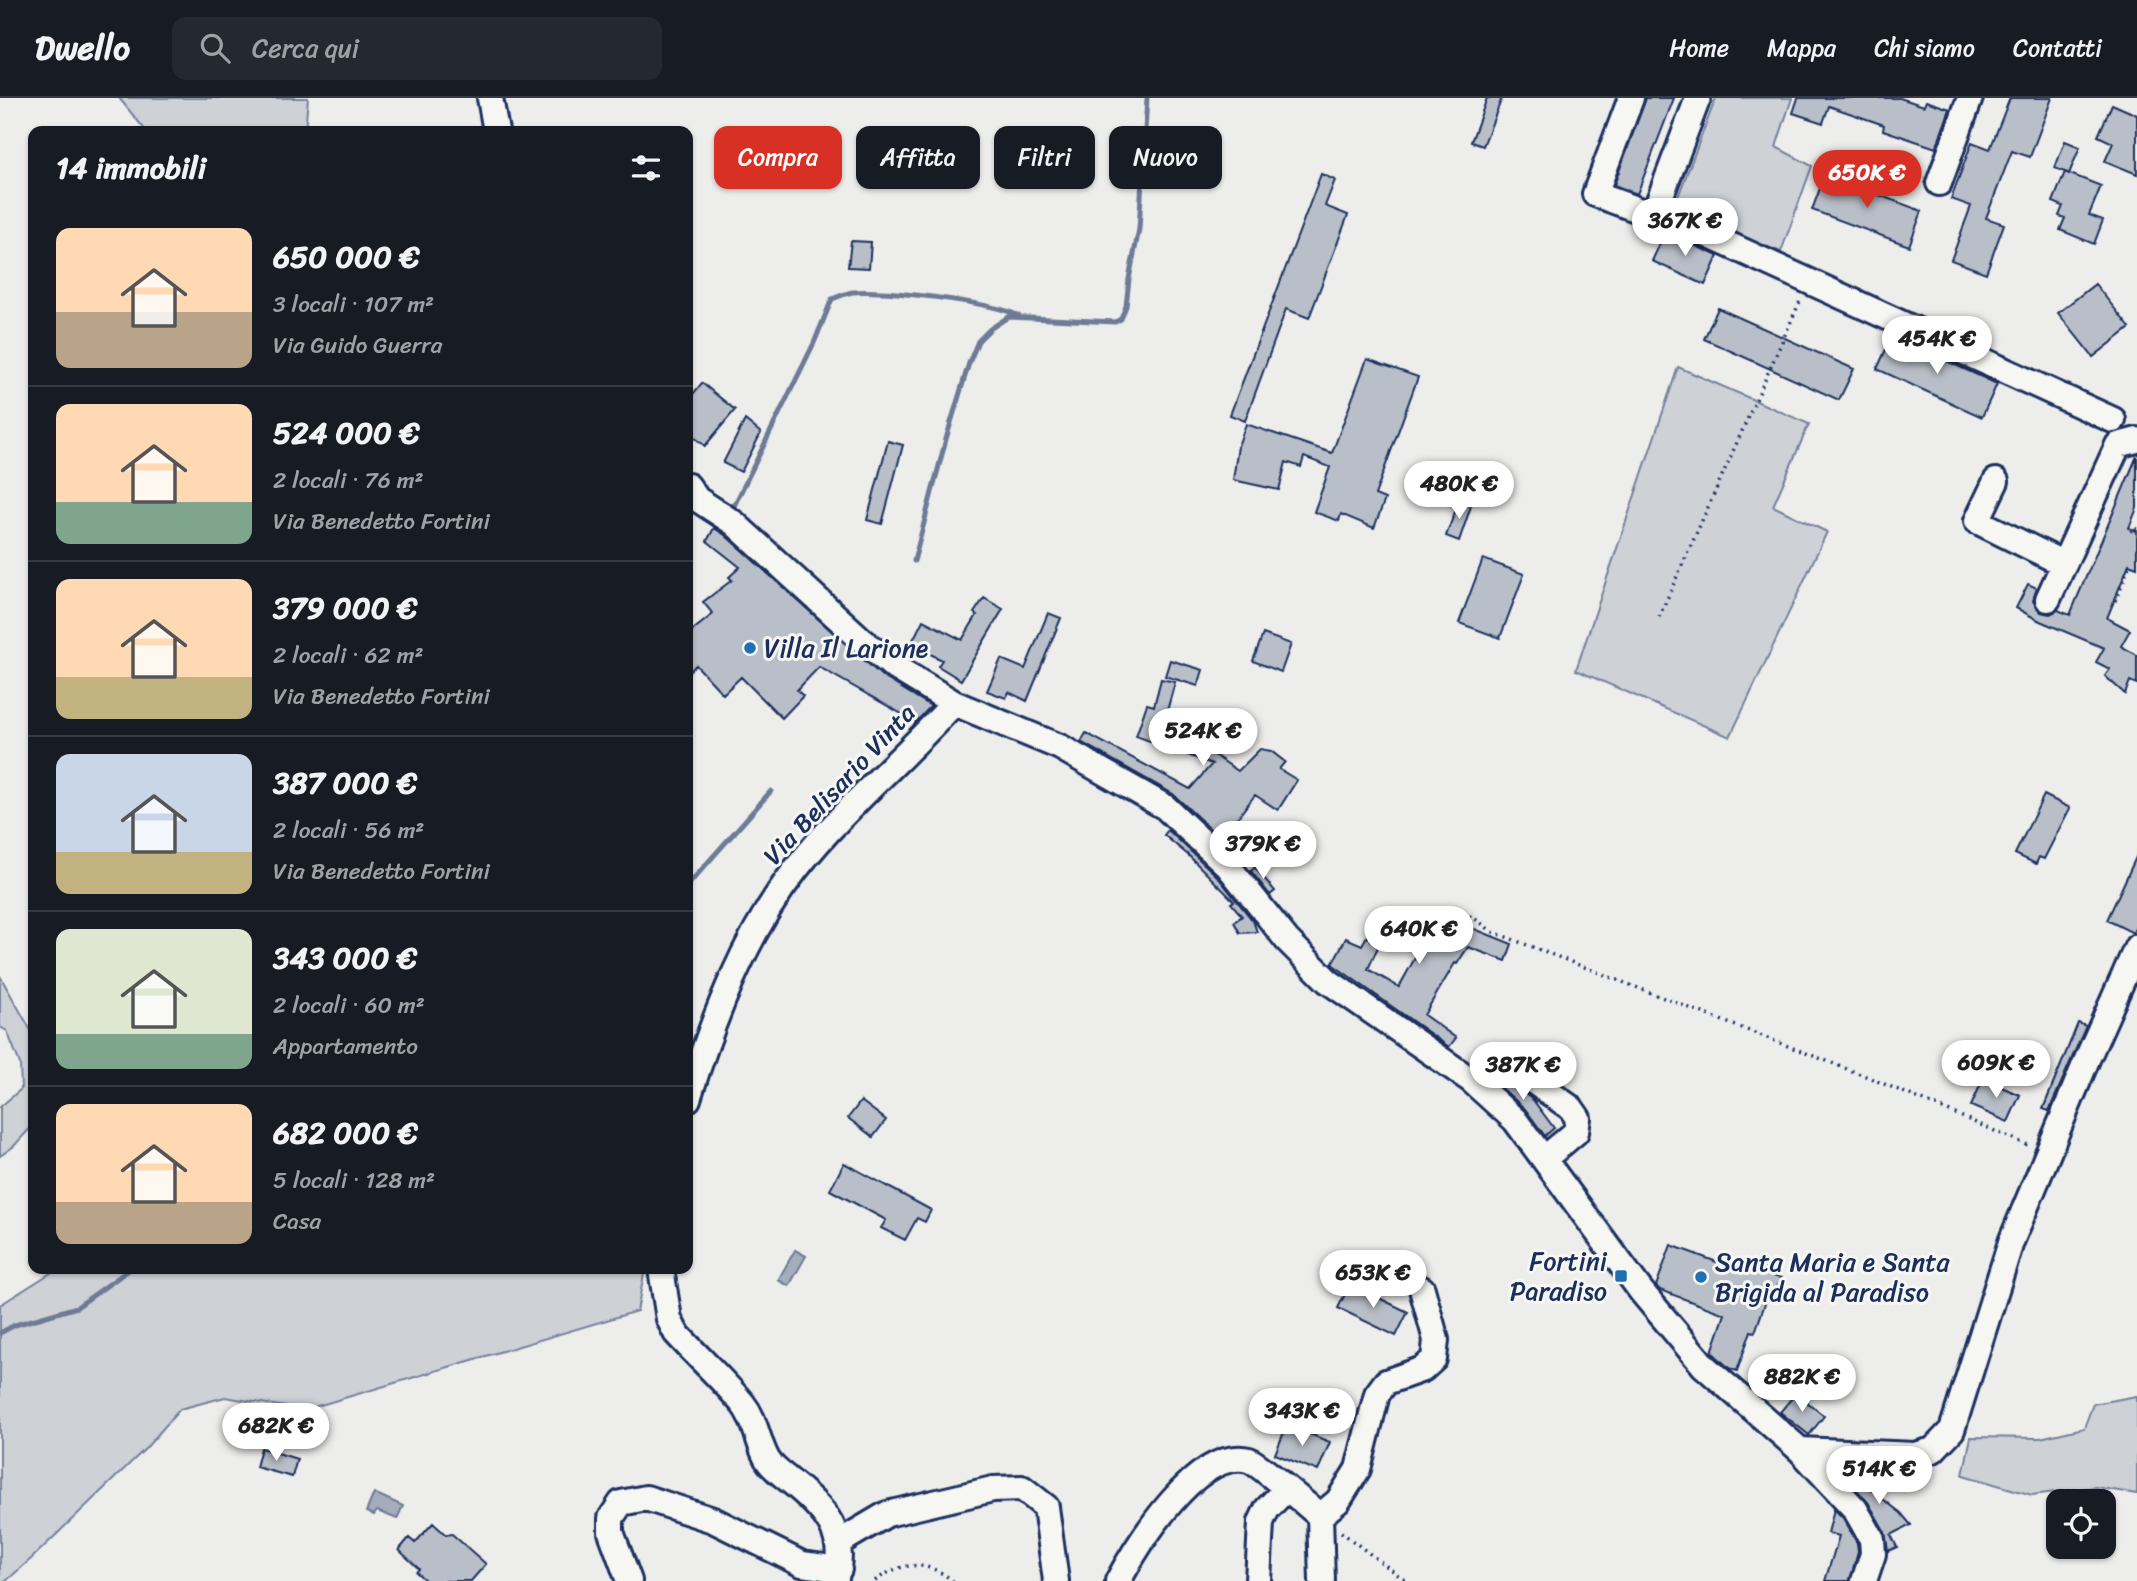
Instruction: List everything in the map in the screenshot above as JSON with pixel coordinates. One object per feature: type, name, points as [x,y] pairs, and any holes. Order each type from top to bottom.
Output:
[{"type":"street","points":[[490,98],[495,126]]},
{"type":"street","points":[[1631,98],[1595,194],[1641,211],[1655,211],[2113,420]]},
{"type":"street","points":[[1655,211],[1698,98]]},
{"type":"street","points":[[1939,183],[1970,98]]},
{"type":"street","points":[[2048,599],[2118,445],[2137,440]]},
{"type":"street","points":[[1996,481],[1977,521],[2064,564]]},
{"type":"street","points":[[693,493],[697,499],[734,523],[893,666],[954,703],[1060,747],[1165,807],[1228,866],[1287,940],[1328,981],[1472,1081],[1515,1120],[1641,1291],[1704,1366],[1800,1450],[1855,1509],[1872,1539],[1873,1554],[1864,1581]]},
{"type":"street","name":"Via Belisario Vinta","points":[[693,1083],[743,954],[771,905],[822,838],[954,703]]},
{"type":"street","points":[[1800,1450],[1915,1455],[1933,1450],[1952,1430],[2011,1242],[2137,947]]},
{"type":"street","points":[[1507,1063],[1571,1108],[1578,1118],[1576,1132],[1544,1159]]},
{"type":"street","points":[[629,1581],[611,1532],[611,1518],[621,1503],[646,1498],[713,1520],[802,1564],[837,1575],[838,1543],[831,1521],[816,1502],[774,1468],[767,1459],[743,1405],[676,1333],[669,1319],[662,1274]]},
{"type":"street","points":[[1320,1516],[1338,1501],[1357,1469],[1377,1394],[1386,1382],[1423,1369],[1434,1359],[1436,1340],[1422,1289]]},
{"type":"street","points":[[1118,1581],[1175,1494],[1208,1469],[1227,1461],[1250,1460],[1320,1516],[1322,1581]]},
{"type":"street","points":[[838,1543],[887,1514],[993,1489],[1022,1488],[1046,1507],[1056,1581]]},
{"type":"street","points":[[1258,1581],[1261,1522],[1267,1509],[1286,1489]]},
{"type":"path","points":[[1659,617],[1809,281]]},
{"type":"path","points":[[2137,529],[2133,528],[2131,532],[2137,535]]},
{"type":"path","points":[[2115,601],[2132,566]]},
{"type":"path","points":[[1441,914],[1456,911],[1471,914],[1491,931],[1868,1077],[2048,1153]]},
{"type":"path","points":[[1320,1516],[1406,1581]]},
{"type":"path","points":[[875,1581],[884,1574],[912,1564],[939,1570],[953,1581]]},
{"type":"shaded area","points":[[119,98],[308,98],[305,126],[142,126]]},
{"type":"shaded area","points":[[1716,98],[1792,98],[1776,147],[1812,166],[1781,252],[1673,210]]},
{"type":"shaded area","points":[[1678,367],[1809,424],[1773,506],[1827,532],[1730,737],[1576,670]]},
{"type":"shaded area","points":[[0,976],[28,1025],[28,1131],[0,1156],[0,1107],[21,1089],[20,1064],[7,1031],[0,1027]]},
{"type":"shaded area","points":[[49,1274],[644,1274],[637,1311],[304,1410],[225,1397],[180,1409],[146,1448],[6,1581],[0,1581],[0,1305]]},
{"type":"shaded area","points":[[2137,1396],[2137,1494],[2095,1487],[2046,1489],[2046,1493],[2032,1495],[1963,1475],[1971,1437],[2040,1438],[2084,1428],[2093,1404]]},
{"type":"water","points":[[795,1250],[806,1256],[789,1286],[778,1280]]},
{"type":"water","points":[[374,1493],[403,1506],[397,1519],[377,1511],[374,1515],[366,1512]]},
{"type":"building","points":[[1487,98],[1502,98],[1483,146],[1471,142]]},
{"type":"building","points":[[1646,98],[1674,98],[1637,194],[1614,185]]},
{"type":"building","points":[[1798,98],[1900,98],[1924,106],[1926,101],[1950,109],[1936,148],[1883,130],[1884,125],[1829,106],[1823,123],[1793,113]]},
{"type":"building","points":[[2010,98],[2052,98],[2030,157],[2012,151],[1986,218],[2004,224],[1986,273],[1951,260],[1971,206],[1951,199],[1972,142],[1990,149]]},
{"type":"building","points":[[2112,104],[2137,115],[2137,174],[2105,161],[2113,143],[2098,136]]},
{"type":"building","points":[[2065,141],[2080,147],[2069,174],[2055,168]]},
{"type":"building","points":[[2065,172],[2101,186],[2089,215],[2103,220],[2094,244],[2060,230],[2065,218],[2059,216],[2063,206],[2053,202]]},
{"type":"building","points":[[1321,174],[1335,180],[1325,206],[1348,215],[1309,318],[1286,309],[1245,421],[1230,415]]},
{"type":"building","points":[[1825,175],[1922,211],[1909,246],[1812,210]]},
{"type":"building","points":[[1665,232],[1718,256],[1705,285],[1652,261]]},
{"type":"building","points":[[851,241],[871,242],[869,268],[848,267]]},
{"type":"building","points":[[2095,284],[2130,328],[2093,357],[2058,313]]},
{"type":"building","points":[[1718,308],[1854,369],[1839,400],[1704,339]]},
{"type":"building","points":[[1892,336],[1997,384],[1982,417],[1877,369]]},
{"type":"building","points":[[1367,359],[1418,377],[1375,495],[1385,499],[1374,528],[1341,514],[1339,521],[1314,512],[1330,467],[1304,457],[1301,467],[1286,462],[1279,490],[1233,480],[1238,446],[1246,424],[1332,453]]},
{"type":"building","points":[[702,383],[735,410],[705,446],[693,436],[693,394]]},
{"type":"building","points":[[745,420],[761,433],[741,472],[723,463]]},
{"type":"building","points":[[888,441],[903,445],[882,524],[867,520]]},
{"type":"building","points":[[2137,456],[2137,508],[2129,528],[2137,531],[2137,567],[2129,564],[2107,618],[2130,630],[2121,646],[2137,655],[2137,684],[2130,681],[2125,694],[2105,676],[2110,669],[2096,662],[2104,648],[2016,608],[2028,584],[2037,588],[2033,601],[2041,612],[2050,614],[2058,610],[2070,615]]},
{"type":"building","points":[[1459,501],[1471,506],[1459,541],[1446,536]]},
{"type":"building","points":[[714,528],[725,535],[883,677],[931,706],[916,722],[819,667],[797,690],[803,696],[782,718],[741,677],[723,694],[696,665],[693,668],[693,630],[713,614],[703,602],[732,580],[729,577],[740,567],[707,541]]},
{"type":"building","points":[[1483,559],[1524,574],[1500,638],[1459,623]]},
{"type":"building","points":[[984,598],[1003,609],[961,680],[938,666],[942,660],[911,644],[923,620],[962,640]]},
{"type":"building","points":[[1048,613],[1061,618],[1027,701],[1009,692],[1006,698],[987,691],[1001,659],[1025,669]]},
{"type":"building","points":[[1263,634],[1291,644],[1281,672],[1253,661]]},
{"type":"building","points":[[1170,660],[1203,670],[1198,686],[1165,676]]},
{"type":"building","points":[[1161,679],[1175,682],[1167,711],[1208,726],[1201,746],[1238,771],[1260,749],[1271,751],[1285,762],[1279,769],[1297,780],[1278,810],[1255,795],[1221,839],[1173,794],[1081,742],[1086,733],[1190,789],[1212,764],[1136,736],[1147,704],[1154,706]]},
{"type":"building","points":[[2044,795],[2070,808],[2044,859],[2039,857],[2036,864],[2015,854]]},
{"type":"building","points":[[1168,830],[1217,876],[1253,921],[1257,932],[1240,933],[1234,922],[1242,916],[1231,903],[1234,901],[1164,835]]},
{"type":"building","points":[[2137,855],[2137,925],[2133,933],[2107,920]]},
{"type":"building","points":[[1255,867],[1275,891],[1270,895],[1251,871]]},
{"type":"building","points":[[1398,914],[1439,936],[1450,916],[1462,919],[1472,925],[1472,928],[1512,944],[1506,961],[1468,947],[1457,964],[1455,963],[1424,1015],[1456,1038],[1449,1047],[1332,964],[1346,938],[1362,945],[1367,936],[1378,947],[1368,969],[1399,987],[1420,949],[1389,932]]},
{"type":"building","points":[[2078,1023],[2086,1026],[2049,1111],[2043,1109]]},
{"type":"building","points":[[1490,1068],[1533,1100],[1554,1128],[1545,1136],[1525,1109],[1485,1073]]},
{"type":"building","points":[[1983,1079],[2020,1095],[2008,1122],[1971,1106]]},
{"type":"building","points":[[861,1101],[886,1120],[873,1137],[848,1118]]},
{"type":"building","points":[[844,1163],[931,1210],[925,1222],[917,1218],[905,1240],[881,1228],[886,1220],[830,1190]]},
{"type":"building","name":"Santa Maria e Santa Brigida al Paradiso","points":[[1671,1245],[1733,1268],[1736,1259],[1775,1273],[1773,1276],[1781,1278],[1773,1300],[1767,1298],[1755,1332],[1751,1331],[1737,1371],[1729,1368],[1712,1352],[1725,1314],[1660,1290],[1656,1286]]},
{"type":"building","points":[[1350,1284],[1408,1312],[1396,1336],[1338,1308]]},
{"type":"building","points":[[1796,1393],[1824,1416],[1809,1435],[1780,1412]]},
{"type":"building","points":[[1287,1425],[1330,1442],[1318,1471],[1275,1454]]},
{"type":"building","points":[[261,1448],[297,1459],[292,1477],[256,1467]]},
{"type":"building","points":[[1849,1467],[1868,1468],[1861,1482],[1901,1513],[1911,1525],[1891,1535],[1897,1547],[1888,1551],[1885,1532],[1868,1502],[1844,1476]]},
{"type":"building","points":[[1834,1509],[1843,1518],[1857,1543],[1858,1552],[1850,1581],[1825,1581],[1839,1536],[1828,1533]]},
{"type":"building","points":[[433,1523],[446,1535],[452,1534],[486,1564],[471,1581],[426,1581],[416,1572],[419,1569],[399,1550],[409,1538],[415,1543]]},
{"type":"waterway","points":[[914,561],[946,439],[978,341],[1008,317],[1115,322],[1121,319],[1126,306],[1139,229],[1147,98]]},
{"type":"waterway","points":[[734,506],[814,343],[832,299],[853,292],[912,295],[963,301],[1019,316]]},
{"type":"waterway","points":[[693,879],[771,791]]},
{"type":"waterway","points":[[0,1333],[15,1325],[77,1307],[123,1274]]},
{"type":"place","name":"Villa Il Larione","points":[[750,648]]},
{"type":"place","name":"Fortini Paradiso","points":[[1621,1276]]},
{"type":"place","name":"Santa Maria e Santa Brigida al Paradiso","points":[[1701,1277]]}]
